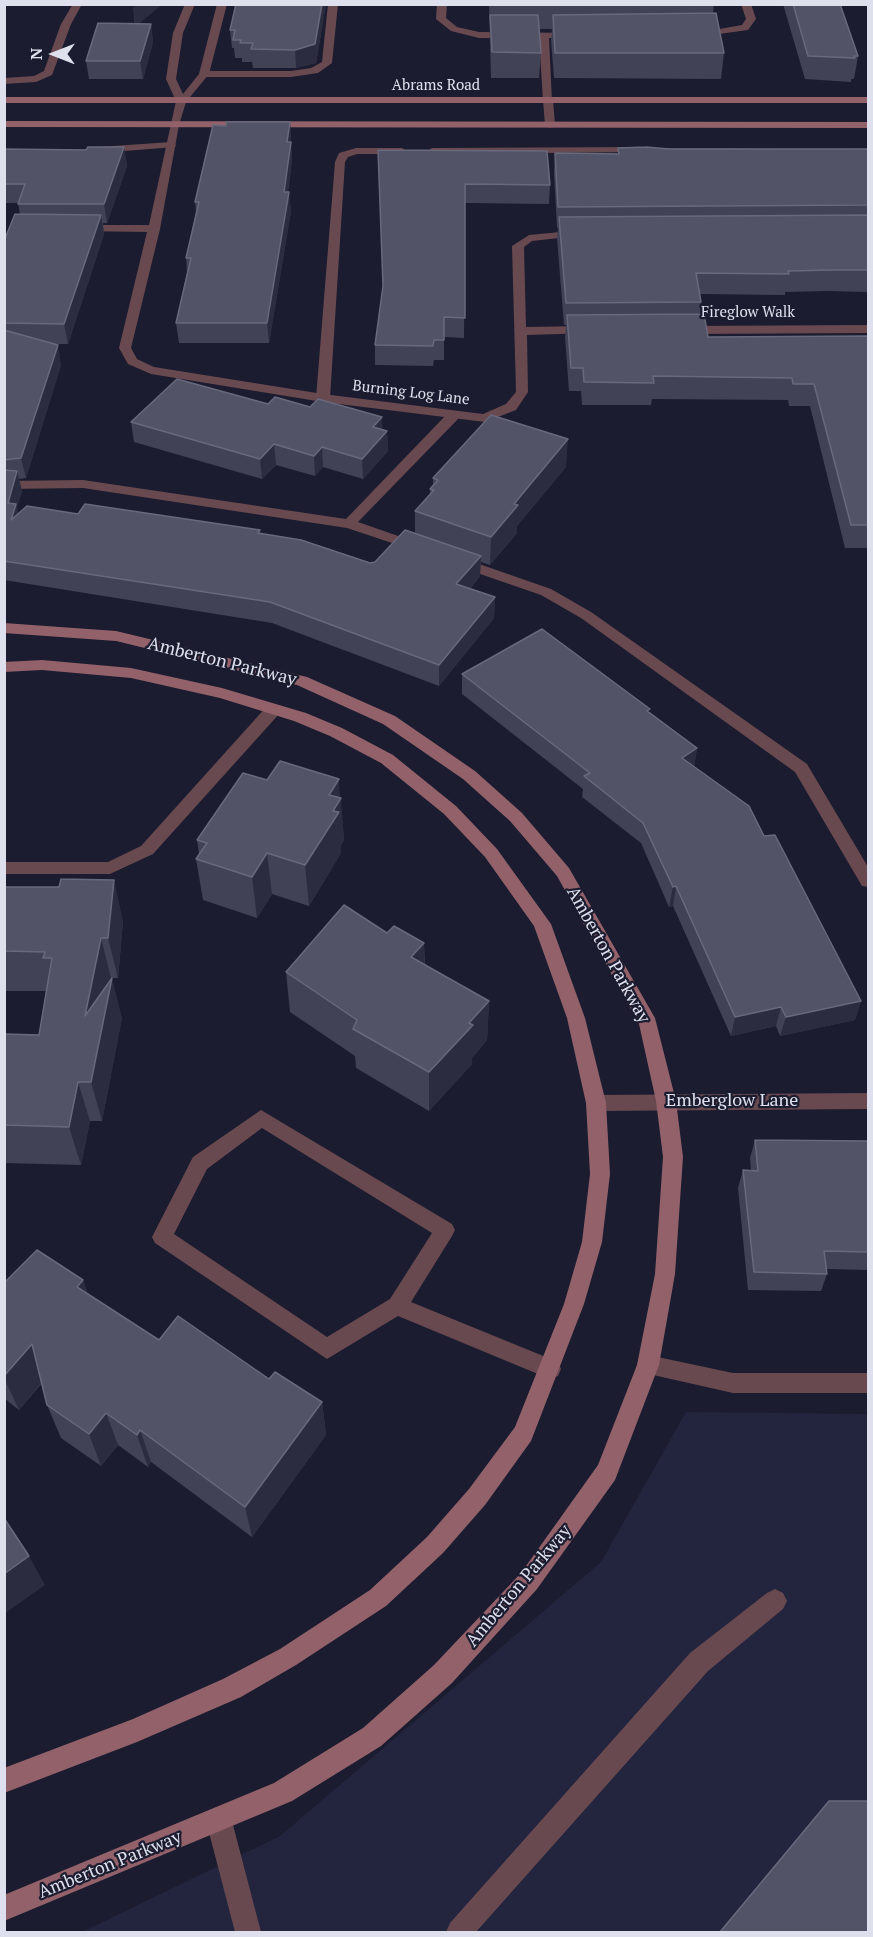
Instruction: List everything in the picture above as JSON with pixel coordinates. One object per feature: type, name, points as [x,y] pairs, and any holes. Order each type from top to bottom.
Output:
[{"type":"street","points":[[4,81],[36,79],[48,73],[66,24],[78,4]]},
{"type":"street","points":[[181,101],[171,79],[178,33],[190,4]]},
{"type":"street","name":"Burning Log Lane","points":[[222,4],[204,74],[193,90],[181,101],[174,125],[154,229],[125,348],[132,361],[151,370],[323,398],[453,416],[485,418],[511,407],[522,392],[518,246],[529,238],[555,234],[590,233]]},
{"type":"street","points":[[204,74],[291,74],[315,71],[327,63],[333,4]]},
{"type":"street","points":[[442,4],[441,19],[454,29],[479,35],[591,35]]},
{"type":"street","points":[[684,34],[719,33],[746,28],[750,19],[747,4]]},
{"type":"street","points":[[544,35],[550,125]]},
{"type":"street","name":"Abrams Road","points":[[4,100],[868,100]]},
{"type":"street","points":[[4,124],[868,125]]},
{"type":"street","points":[[87,150],[171,145]]},
{"type":"street","points":[[323,398],[340,162],[344,155],[356,151],[654,150]]},
{"type":"street","points":[[62,228],[154,229]]},
{"type":"street","name":"Fireglow Walk","points":[[670,330],[868,329]]},
{"type":"street","points":[[519,331],[600,330]]},
{"type":"street","points":[[348,524],[453,416]]},
{"type":"street","points":[[4,484],[83,484],[348,524],[546,592],[586,615],[801,768],[868,881]]},
{"type":"street","name":"Amberton Parkway","points":[[4,628],[116,636],[302,681],[389,720],[469,775],[516,817],[563,872],[648,1023],[666,1101],[673,1156],[665,1274],[648,1365],[606,1472],[573,1523],[529,1581],[443,1674],[372,1737],[283,1792],[219,1821],[4,1908]]},
{"type":"street","name":"Amberton Parkway","points":[[4,667],[42,665],[131,673],[222,693],[274,709],[336,732],[387,759],[450,810],[491,853],[542,924],[576,1018],[596,1103],[600,1173],[592,1242],[574,1304],[523,1434],[477,1497],[435,1545],[378,1598],[288,1657],[231,1688],[137,1730],[4,1781]]},
{"type":"street","points":[[4,868],[110,868],[147,850],[274,709]]},
{"type":"street","name":"Emberglow Lane","points":[[596,1103],[868,1101]]},
{"type":"street","points":[[261,1118],[445,1230],[397,1306],[327,1348],[162,1237],[200,1163],[261,1118]]},
{"type":"street","points":[[397,1306],[550,1369]]},
{"type":"street","points":[[648,1365],[733,1383],[868,1383]]},
{"type":"street","points":[[459,1932],[699,1662],[775,1601]]},
{"type":"street","points":[[219,1821],[248,1932]]},
{"type":"shaded area","points":[[686,1412],[868,1414],[868,1932],[82,1932],[280,1836],[601,1562]]},
{"type":"building","points":[[236,4],[322,4],[315,44],[295,50],[251,49],[253,43],[240,43],[241,40],[233,40],[235,30],[230,30]]},
{"type":"building","points":[[793,4],[840,4],[858,56],[854,56],[855,58],[808,56]]},
{"type":"building","points":[[716,13],[724,53],[555,53],[553,15]]},
{"type":"building","points":[[490,15],[538,15],[541,53],[492,52]]},
{"type":"building","points":[[98,23],[151,24],[140,61],[86,61]]},
{"type":"building","points":[[226,122],[290,122],[287,142],[291,142],[284,192],[289,192],[267,323],[176,323],[191,258],[186,258],[199,202],[195,202],[213,125],[226,126]]},
{"type":"building","points":[[88,147],[124,147],[104,204],[18,204],[25,184],[4,184],[4,149],[86,150]]},
{"type":"building","points":[[618,148],[868,149],[868,205],[558,207],[555,153],[619,154]]},
{"type":"building","points":[[378,150],[547,151],[550,185],[465,184],[465,318],[444,317],[444,340],[434,340],[433,346],[375,345],[383,286]]},
{"type":"building","points":[[15,214],[101,215],[64,324],[4,323],[4,241]]},
{"type":"building","points":[[868,215],[868,270],[788,271],[789,274],[696,273],[701,302],[566,303],[559,217]]},
{"type":"building","points":[[704,314],[708,337],[868,336],[868,525],[851,525],[814,384],[793,384],[792,378],[653,376],[654,383],[584,382],[583,368],[571,368],[567,315]]},
{"type":"building","points":[[4,330],[58,345],[21,458],[4,460]]},
{"type":"building","points":[[177,379],[268,404],[275,397],[310,407],[318,399],[382,417],[373,427],[387,431],[362,459],[322,447],[314,456],[274,444],[260,459],[131,422]]},
{"type":"building","points":[[491,415],[568,439],[514,504],[518,505],[491,537],[415,511],[434,490],[430,489],[438,480],[433,478]]},
{"type":"building","points":[[4,470],[17,471],[8,503],[16,504],[11,520],[27,506],[78,514],[85,504],[260,530],[258,533],[301,540],[370,563],[375,562],[405,530],[481,556],[456,584],[495,597],[439,665],[270,602],[4,561]]},
{"type":"building","points":[[542,629],[650,709],[647,711],[697,748],[682,758],[749,806],[764,836],[775,835],[861,1001],[786,1017],[781,1007],[735,1017],[676,886],[673,887],[643,823],[584,776],[590,773],[462,674]]},
{"type":"building","points":[[280,761],[339,779],[329,795],[341,798],[333,811],[339,812],[305,865],[267,853],[252,877],[196,859],[207,843],[197,840],[243,773],[267,780]]},
{"type":"building","points":[[61,879],[114,880],[108,938],[101,938],[85,1016],[112,978],[91,1082],[78,1082],[69,1127],[4,1125],[4,1034],[39,1035],[52,958],[43,958],[45,952],[4,951],[4,887],[59,887]]},
{"type":"building","points":[[344,905],[387,933],[394,926],[424,943],[411,957],[489,1001],[469,1023],[473,1025],[429,1072],[353,1029],[357,1020],[286,972]]},
{"type":"building","points":[[755,1140],[868,1141],[868,1252],[824,1251],[827,1274],[754,1272],[743,1170],[758,1171]]},
{"type":"building","points":[[37,1250],[83,1280],[77,1287],[159,1340],[178,1316],[269,1379],[275,1372],[322,1402],[245,1507],[140,1430],[137,1435],[106,1413],[89,1434],[47,1405],[32,1344],[4,1376],[4,1283]]},
{"type":"building","points":[[4,1518],[29,1556],[4,1574]]},
{"type":"building","points":[[829,1801],[868,1801],[868,1932],[720,1932]]}]
